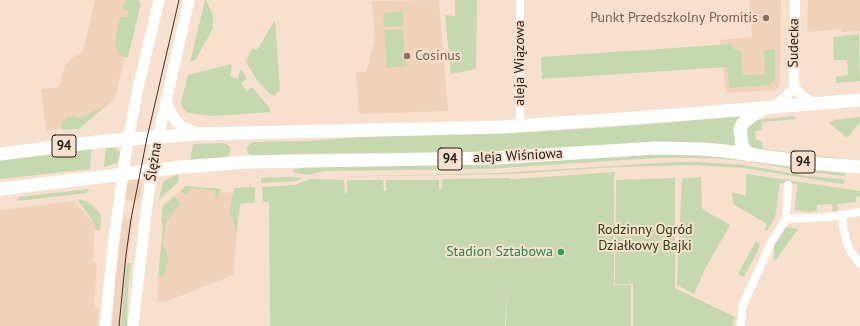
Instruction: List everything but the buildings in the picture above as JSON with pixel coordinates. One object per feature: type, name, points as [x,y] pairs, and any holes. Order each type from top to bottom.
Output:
[{"type":"main road","name":"Ślężna","points":[[105,326],[114,236],[128,139],[138,88],[159,0]]},
{"type":"main road","name":"Ślężna","points":[[134,326],[152,171],[158,137],[189,0]]},
{"type":"main road","name":"94","points":[[0,154],[104,141],[199,134],[520,126],[860,100]]},
{"type":"main road","points":[[166,101],[170,112],[179,124],[199,134]]},
{"type":"main road","points":[[747,154],[742,145],[740,129],[743,123],[753,115],[768,108]]},
{"type":"main road","name":"aleja Wiśniowa","points":[[152,171],[196,166],[274,161],[496,158],[656,148],[700,148],[821,164],[860,167]]},
{"type":"main road","name":"94","points":[[0,189],[152,171]]},
{"type":"street","name":"aleja Wiązowa","points":[[520,0],[520,126]]},
{"type":"street","name":"Sudecka","points":[[768,108],[786,97],[794,87],[795,0]]},
{"type":"street","name":"Sudecka","points":[[794,87],[801,95],[813,104]]},
{"type":"street","points":[[740,325],[742,318],[742,307],[771,243],[786,219],[788,185]]},
{"type":"street","points":[[786,219],[842,216],[860,212]]},
{"type":"street","points":[[842,216],[847,243],[851,252],[860,264]]},
{"type":"shaded area","points":[[95,0],[138,0],[115,99],[78,128],[46,130],[41,89],[59,87],[64,68],[71,59],[83,51]]},
{"type":"shaded area","name":"Cosinus","points":[[439,0],[448,111],[359,114],[356,72],[366,72],[375,40],[372,1]]},
{"type":"shaded area","points":[[749,0],[781,0],[780,85],[775,90],[726,93],[720,40],[752,37]]},
{"type":"shaded area","points":[[808,0],[860,0],[860,31],[842,32],[841,29],[807,32]]},
{"type":"shaded area","points":[[139,178],[142,185],[139,201],[124,200],[126,186],[129,181]]},
{"type":"shaded area","points":[[189,188],[234,193],[230,208],[231,216],[237,232],[233,275],[165,302],[157,301],[159,276],[164,274],[167,252],[163,244],[166,222],[181,203],[175,198],[180,191],[187,196]]},
{"type":"shaded area","points":[[71,201],[75,202],[95,224],[93,261],[97,262],[94,308],[99,308],[98,326],[0,326],[0,210]]},
{"type":"shaded area","points":[[123,218],[133,219],[121,326],[112,326],[115,278]]},
{"type":"green space","points":[[126,0],[138,0],[141,3],[128,57],[121,56],[115,43],[120,17],[127,17],[129,11],[122,9]]},
{"type":"green space","points":[[205,0],[213,15],[213,28],[196,59],[190,62]]},
{"type":"green space","points":[[455,0],[477,0],[476,69],[451,74],[445,15],[455,16]]},
{"type":"green space","points":[[403,11],[404,26],[384,27],[383,13]]},
{"type":"green space","points":[[275,20],[280,90],[274,96],[271,95],[257,80],[246,62],[252,48],[257,50]]},
{"type":"green space","points":[[403,29],[406,66],[387,68],[384,30]]},
{"type":"green space","points":[[859,34],[860,81],[836,83],[836,77],[848,75],[847,60],[834,60],[833,37]]},
{"type":"green space","points":[[732,44],[733,49],[741,51],[743,75],[765,74],[764,50],[775,49],[775,79],[769,85],[729,88],[727,67],[542,79],[541,57]]},
{"type":"green space","points":[[231,64],[232,67],[230,76],[238,79],[240,70],[242,70],[247,79],[241,83],[246,91],[252,87],[269,107],[271,112],[214,116],[188,113],[182,107],[181,103],[188,75]]},
{"type":"green space","points":[[108,104],[79,129],[61,130],[62,123],[67,117],[74,116],[80,118]]},
{"type":"green space","points":[[742,116],[737,146],[714,143],[657,142],[495,152],[289,154],[253,156],[249,154],[246,148],[253,142],[533,132]]},
{"type":"green space","points":[[794,116],[797,119],[762,122],[762,130],[755,131],[756,140],[762,141],[763,149],[845,160],[756,149],[748,144],[745,136],[747,126],[756,120]]},
{"type":"green space","points":[[860,117],[860,122],[849,136],[846,137],[829,123],[834,120]]},
{"type":"green space","points":[[223,143],[230,146],[231,150],[225,158],[192,161],[190,159],[193,144]]},
{"type":"green space","points":[[92,148],[90,169],[0,179],[0,159]]},
{"type":"green space","points":[[106,148],[116,148],[120,153],[117,163],[104,167]]},
{"type":"green space","points":[[645,154],[702,154],[745,159],[744,161],[715,158],[656,158],[486,169],[326,171],[309,175],[294,173],[293,170],[306,167]]},
{"type":"green space","points":[[750,160],[845,173],[845,176],[750,162]]},
{"type":"green space","points":[[676,162],[744,165],[807,176],[845,180],[843,184],[743,168],[698,165],[615,167],[510,174],[316,177],[500,173]]},
{"type":"green space","points":[[615,172],[614,285],[631,285],[631,326],[506,326],[507,280],[505,326],[270,326],[269,202],[263,202],[262,187],[295,185],[310,179],[344,180],[345,194],[347,193],[347,180],[383,180],[384,191],[386,191],[386,180],[439,180],[439,188],[441,189],[442,179],[515,179]]},
{"type":"green space","points":[[178,174],[178,182],[159,200],[163,182]]},
{"type":"green space","points":[[747,174],[860,191],[860,196],[856,197],[856,202],[837,204],[838,209],[835,212],[833,211],[832,204],[817,205],[817,211],[808,212],[795,210],[797,184],[780,183],[775,218],[767,231],[765,230],[767,224],[733,204],[732,192],[746,196]]},
{"type":"green space","points":[[701,177],[702,209],[730,225],[705,269],[694,294],[677,285],[682,178]]},
{"type":"green space","points":[[261,178],[303,178],[295,181],[261,183]]},
{"type":"green space","name":"Rodzinny Ogród Działkowy Bajki","points":[[675,178],[675,288],[735,317],[732,326],[633,326],[633,284],[615,284],[616,180]]},
{"type":"green space","points":[[186,186],[221,189],[219,195],[215,198],[216,191],[190,188],[187,196],[180,191]]},
{"type":"green space","points":[[255,187],[255,202],[240,204],[237,232],[231,216],[230,208],[234,188]]},
{"type":"green space","points":[[89,189],[86,193],[17,201],[18,197]]},
{"type":"green space","points":[[179,192],[175,197],[181,203],[166,222],[163,244],[167,252],[168,259],[166,271],[162,276],[158,276],[163,226],[161,219],[163,206]]},
{"type":"green space","points":[[77,199],[87,201],[100,213],[100,230],[95,230],[95,224]]},
{"type":"green space","points":[[786,227],[798,229],[776,260],[774,260],[774,245]]},
{"type":"green space","points":[[756,241],[760,244],[758,250],[744,277],[738,274]]},
{"type":"green space","points":[[127,263],[131,263],[131,267],[128,288],[127,326],[121,326]]},
{"type":"tram line","points":[[119,326],[131,219],[147,138],[179,0]]},
{"type":"place","name":"Punkt Przedszkolny Promitis","points":[[766,18]]},
{"type":"place","name":"Cosinus","points":[[407,56]]},
{"type":"place","name":"Stadion Sztabowa","points":[[561,252]]}]
